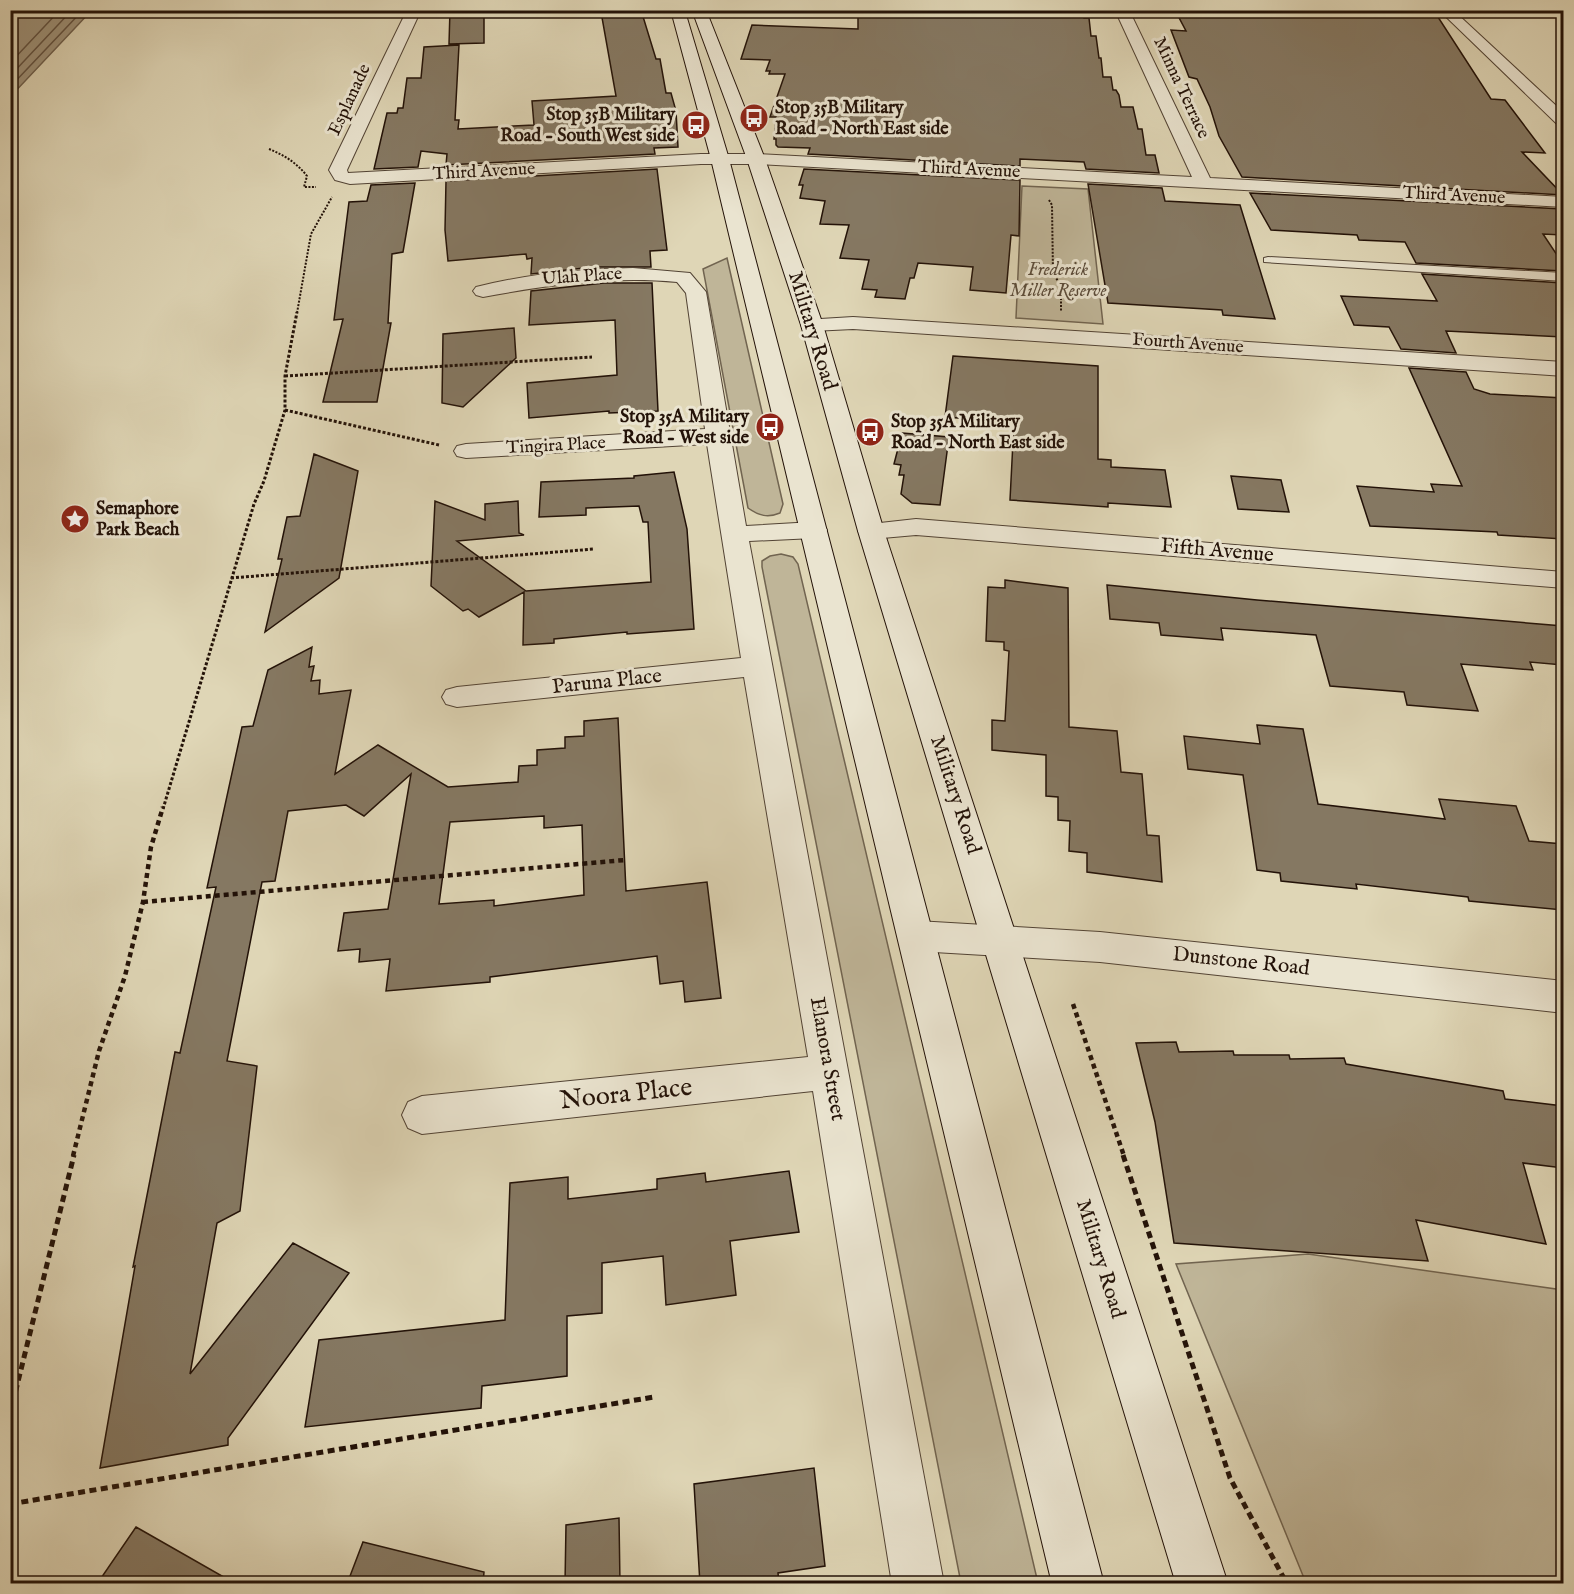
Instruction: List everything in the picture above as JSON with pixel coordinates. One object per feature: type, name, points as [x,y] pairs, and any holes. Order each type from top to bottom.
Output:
[{"type":"street","name":"Esplanade","points":[[374,178],[350,179],[341,176],[338,170],[414,10]]},
{"type":"street","points":[[678,10],[720,159],[1078,1584]]},
{"type":"street","name":"Military Road","points":[[699,10],[756,159],[812,325],[871,531],[1002,941],[1202,1584]]},
{"type":"street","name":"Minna Terrace","points":[[1122,10],[1204,183]]},
{"type":"street","points":[[1445,10],[1563,122]]},
{"type":"street","name":"Third Avenue","points":[[374,178],[756,159],[1562,204]]},
{"type":"street","name":"Ulah Place","points":[[483,291],[533,281],[652,273],[683,277]]},
{"type":"street","name":"Elanora Street","points":[[683,277],[696,292],[717,436],[756,666],[830,1072],[918,1584]]},
{"type":"street","name":"Fourth Avenue","points":[[812,325],[853,322],[1563,369]]},
{"type":"street","name":"Tingira Place","points":[[466,451],[717,436]]},
{"type":"street","name":"Fifth Avenue","points":[[871,531],[916,527],[1563,580]]},
{"type":"street","points":[[735,534],[814,530]]},
{"type":"street","name":"Paruna Place","points":[[457,697],[756,666]]},
{"type":"street","name":"Dunstone Road","points":[[917,936],[1100,947],[1563,997]]},
{"type":"street","name":"Noora Place","points":[[422,1115],[830,1072]]},
{"type":"lane","points":[[1268,260],[1563,277]]},
{"type":"path","points":[[269,149],[286,156],[302,169],[307,176],[304,187],[326,186]]},
{"type":"path","points":[[10,1414],[99,1051],[125,976],[143,902],[151,847],[231,578],[285,410],[285,376],[311,234],[336,190]]},
{"type":"path","points":[[1047,196],[1052,205],[1053,274],[1061,285],[1061,313]]},
{"type":"path","points":[[285,376],[592,357]]},
{"type":"path","points":[[285,410],[466,451]]},
{"type":"path","points":[[231,578],[594,549]]},
{"type":"path","points":[[143,902],[625,860]]},
{"type":"path","points":[[1073,1004],[1230,1478],[1287,1584]]},
{"type":"path","points":[[10,1504],[654,1396]]},
{"type":"green space","name":"Frederick Miller Reserve","points":[[1022,186],[1088,189],[1103,324],[1016,318]]},
{"type":"green space","points":[[727,258],[783,504],[780,513],[768,516],[748,508],[703,269]]},
{"type":"green space","points":[[781,554],[793,557],[798,564],[1038,1583],[961,1583],[762,567],[762,561],[770,556]]},
{"type":"green space","points":[[1308,1254],[1563,1290],[1563,1583],[1306,1583],[1176,1264]]},
{"type":"water","points":[[10,11],[91,11],[11,96]]},
{"type":"building","points":[[450,10],[484,10],[484,43],[449,44]]},
{"type":"building","points":[[641,10],[656,59],[660,59],[666,93],[671,93],[676,111],[678,147],[654,148],[655,154],[446,165],[447,154],[421,151],[418,167],[374,169],[387,113],[397,113],[398,108],[403,108],[407,78],[421,78],[424,47],[459,45],[455,120],[459,120],[458,129],[534,125],[532,101],[616,96],[601,12]]},
{"type":"building","points":[[858,10],[1083,10],[1084,18],[1089,18],[1091,36],[1096,36],[1103,77],[1111,77],[1113,90],[1116,90],[1119,95],[1121,107],[1133,107],[1138,129],[1142,129],[1146,155],[1155,155],[1159,173],[1086,169],[1084,162],[1020,159],[1020,166],[808,154],[810,148],[778,147],[774,139],[776,117],[770,117],[785,74],[769,74],[770,71],[766,71],[770,60],[741,59],[752,25],[858,29]]},
{"type":"building","points":[[1176,12],[1378,14],[1438,17],[1491,99],[1505,100],[1545,153],[1522,152],[1563,195],[1242,177],[1219,136],[1210,107],[1197,79],[1189,77],[1171,30],[1186,31]]},
{"type":"building","points":[[657,169],[667,250],[650,251],[651,267],[593,267],[531,274],[532,258],[527,259],[526,254],[448,261],[445,230],[446,181]]},
{"type":"building","points":[[804,169],[1020,180],[1019,236],[1011,235],[1006,293],[970,290],[973,267],[918,263],[914,278],[910,278],[905,299],[875,297],[877,290],[862,289],[869,260],[840,258],[849,225],[820,224],[825,201],[800,198],[803,185],[799,185]]},
{"type":"building","points":[[415,183],[403,252],[392,254],[388,323],[391,323],[377,402],[323,402],[343,319],[334,320],[349,202],[367,201],[371,185]]},
{"type":"building","points":[[1088,184],[1162,188],[1165,201],[1240,205],[1275,319],[1223,315],[1222,310],[1108,303]]},
{"type":"building","points":[[1250,193],[1563,209],[1563,235],[1543,234],[1563,264],[1563,271],[1416,263],[1405,242],[1359,240],[1357,235],[1271,230]]},
{"type":"building","points":[[1422,274],[1563,283],[1563,337],[1446,331],[1456,353],[1401,349],[1389,327],[1354,325],[1341,296],[1437,301]]},
{"type":"building","points":[[604,283],[652,283],[658,411],[609,413],[609,411],[529,418],[527,383],[617,375],[615,320],[529,325],[531,291]]},
{"type":"building","points":[[514,328],[516,358],[463,407],[442,403],[443,334]]},
{"type":"building","points":[[953,356],[1098,366],[1098,459],[1111,460],[1111,467],[1165,470],[1171,507],[1108,503],[1108,507],[1010,500],[1014,422],[945,417]]},
{"type":"building","points":[[1409,368],[1466,372],[1474,389],[1490,394],[1563,398],[1563,539],[1498,535],[1497,532],[1370,526],[1357,486],[1434,492],[1431,484],[1462,486]]},
{"type":"building","points":[[902,433],[949,437],[940,505],[912,503],[901,494],[904,475],[899,475],[901,465],[894,464]]},
{"type":"building","points":[[314,454],[358,471],[339,578],[265,632],[282,559],[278,559],[287,517],[300,516]]},
{"type":"building","points":[[674,472],[687,529],[694,629],[627,634],[627,632],[554,639],[554,643],[523,645],[524,592],[479,617],[468,609],[463,611],[431,586],[435,501],[485,520],[485,504],[518,501],[519,533],[524,535],[457,541],[526,591],[651,582],[648,522],[643,522],[639,506],[586,508],[586,515],[539,517],[541,482],[634,478],[634,476]]},
{"type":"building","points":[[1231,476],[1281,480],[1289,512],[1238,509]]},
{"type":"building","points":[[1005,580],[1068,588],[1069,727],[1117,731],[1121,772],[1142,774],[1147,835],[1159,836],[1162,882],[1087,872],[1087,853],[1069,851],[1070,821],[1058,820],[1058,797],[1046,796],[1046,755],[992,750],[992,720],[1005,721],[1009,651],[1004,650],[1004,642],[986,641],[988,587],[1005,588]]},
{"type":"building","points":[[1107,585],[1563,626],[1563,665],[1530,662],[1533,670],[1461,664],[1478,711],[1407,705],[1404,692],[1330,686],[1316,635],[1221,628],[1223,640],[1161,635],[1159,623],[1110,619]]},
{"type":"building","points":[[312,647],[309,667],[314,666],[311,681],[320,680],[319,694],[351,690],[335,774],[378,745],[448,787],[518,782],[519,766],[537,765],[537,750],[565,748],[565,737],[584,736],[584,721],[618,718],[626,891],[707,882],[721,998],[685,1002],[683,981],[660,984],[657,956],[490,977],[490,982],[386,991],[390,959],[359,962],[360,949],[338,951],[344,913],[388,909],[411,774],[364,816],[346,805],[288,811],[275,881],[262,882],[227,1061],[257,1066],[240,1211],[217,1223],[190,1374],[293,1243],[349,1273],[228,1438],[228,1445],[100,1468],[135,1266],[133,1267],[175,1052],[180,1053],[216,887],[207,888],[242,727],[253,726],[268,670]],"holes":[[[544,816],[544,828],[582,825],[584,895],[494,906],[494,900],[439,904],[450,822]]]},
{"type":"building","points":[[1257,725],[1303,729],[1318,804],[1445,819],[1439,799],[1516,806],[1529,841],[1563,844],[1563,910],[1469,901],[1468,897],[1356,884],[1357,889],[1281,881],[1280,873],[1257,870],[1243,775],[1188,769],[1184,736],[1260,744]]},
{"type":"building","points":[[1176,1042],[1179,1052],[1233,1051],[1234,1055],[1289,1055],[1290,1059],[1344,1058],[1346,1064],[1503,1091],[1505,1099],[1563,1106],[1563,1168],[1523,1163],[1546,1244],[1416,1220],[1428,1261],[1174,1243],[1155,1122],[1136,1043]]},
{"type":"building","points":[[789,1171],[799,1232],[730,1241],[736,1295],[666,1305],[663,1256],[602,1263],[602,1313],[567,1316],[567,1376],[482,1386],[481,1408],[305,1427],[319,1340],[505,1320],[510,1183],[568,1177],[568,1199],[657,1189],[657,1179],[705,1173],[706,1182]]},
{"type":"building","points":[[814,1468],[825,1566],[778,1573],[779,1584],[700,1584],[694,1484]]},
{"type":"building","points":[[619,1518],[620,1584],[565,1584],[566,1525]]},
{"type":"building","points":[[136,1527],[236,1584],[97,1584]]},
{"type":"building","points":[[363,1542],[484,1572],[483,1584],[347,1584]]},
{"type":"place","name":"Stop 35B Military Road - North East side","points":[[754,118]]},
{"type":"place","name":"Stop 35B Military Road - South West side","points":[[696,125]]},
{"type":"place","name":"Stop 35A Military Road - West side","points":[[770,427]]},
{"type":"place","name":"Stop 35A Military Road - North East side","points":[[870,432]]},
{"type":"place","name":"Semaphore Park Beach","points":[[75,519]]}]
